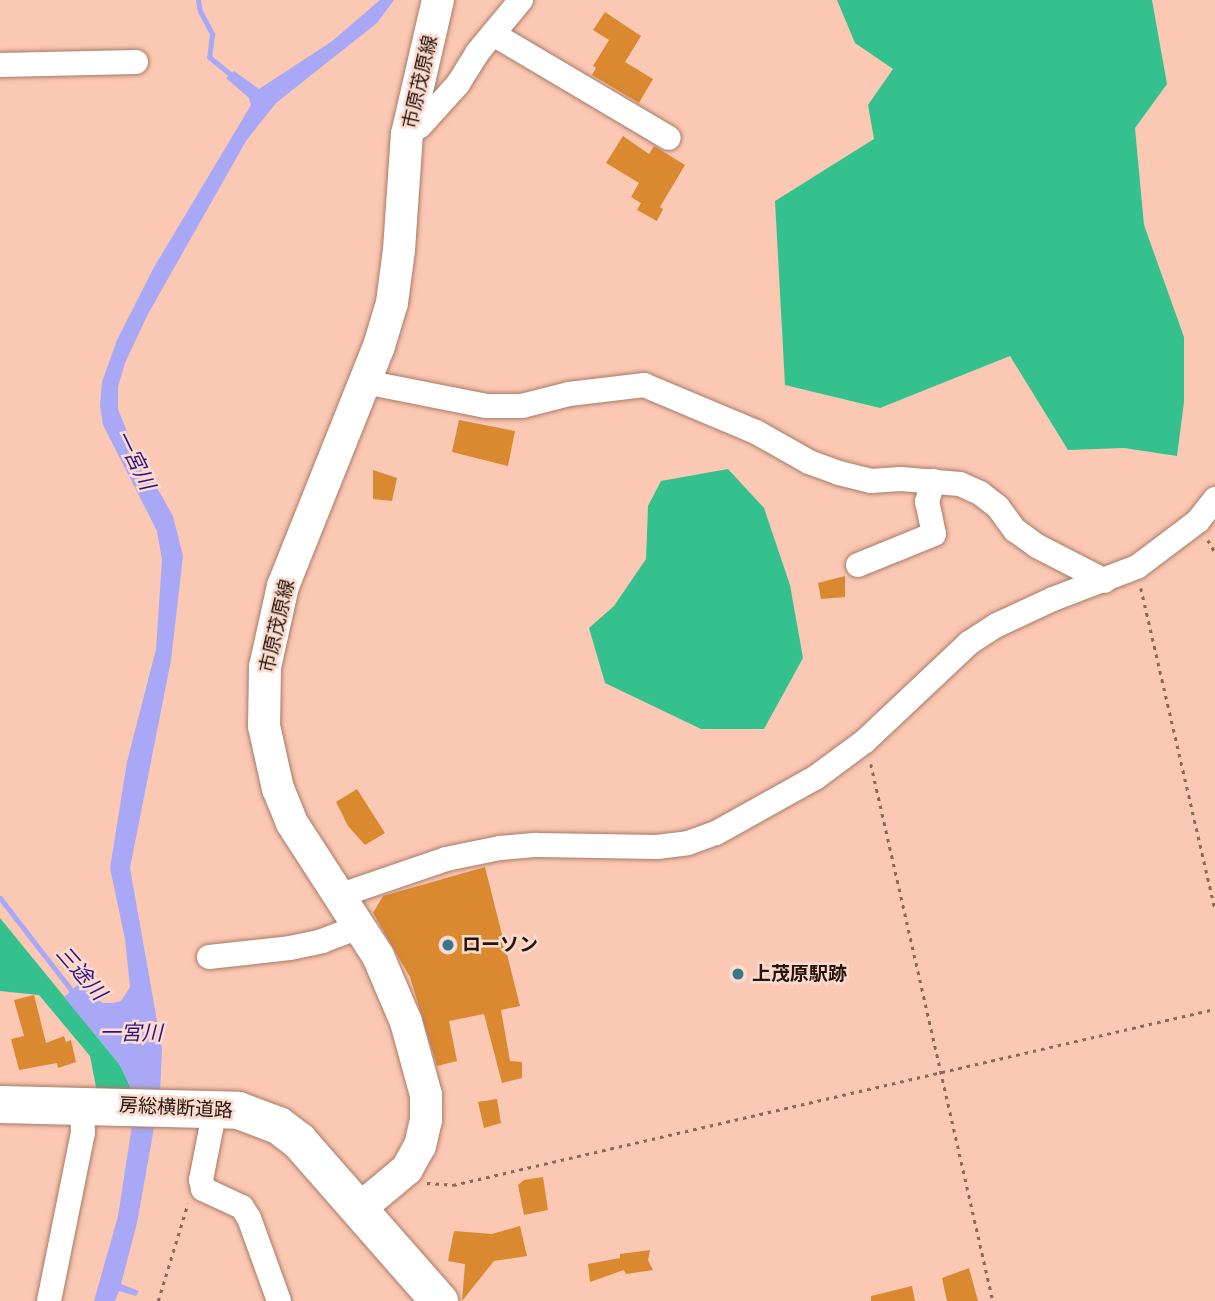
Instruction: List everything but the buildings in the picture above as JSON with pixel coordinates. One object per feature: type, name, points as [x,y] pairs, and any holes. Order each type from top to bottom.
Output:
[{"type":"highway","name":"房総横断道路","points":[[0,1104],[237,1110],[278,1125],[299,1141],[439,1301]]},
{"type":"main road","name":"市原茂原線","points":[[358,1210],[407,1169],[420,1146],[426,1120],[426,1095],[406,1022],[378,956],[292,822],[278,789],[264,726],[265,667],[283,586],[365,382],[392,303],[399,250],[407,134],[438,0]]},
{"type":"street","points":[[407,134],[420,126],[458,85],[492,34],[521,0]]},
{"type":"street","points":[[492,34],[669,138]]},
{"type":"street","points":[[0,65],[136,62]]},
{"type":"street","points":[[365,382],[498,406],[522,406],[603,388],[644,385],[756,432],[808,462],[839,473],[871,481],[901,479],[960,484],[980,493],[998,507],[1015,530],[1105,581]]},
{"type":"street","points":[[858,565],[934,534],[928,502],[933,481]]},
{"type":"street","points":[[341,895],[446,859],[500,848],[537,845],[657,847],[688,843],[716,833],[815,778],[865,741],[969,643],[997,625],[1053,599],[1137,567],[1198,521],[1215,499]]},
{"type":"street","points":[[209,957],[290,948],[322,941],[361,926]]},
{"type":"street","points":[[49,1301],[83,1133],[82,1104]]},
{"type":"street","points":[[215,1109],[201,1180],[203,1189],[242,1206],[249,1218],[279,1301]]},
{"type":"path","points":[[1137,567],[1215,909]]},
{"type":"path","points":[[865,741],[943,1072],[993,1301]]},
{"type":"path","points":[[407,1169],[421,1182],[453,1185],[1215,1009]]},
{"type":"path","points":[[158,1301],[190,1197]]},
{"type":"green space","points":[[837,0],[1152,0],[1167,84],[1135,128],[1144,225],[1184,337],[1184,402],[1177,456],[1124,448],[1068,450],[1010,356],[880,408],[785,385],[775,201],[874,139],[868,105],[893,69],[855,43]]},
{"type":"green space","points":[[728,469],[764,508],[790,585],[803,658],[764,729],[701,729],[605,683],[589,628],[614,606],[646,559],[648,506],[661,481]]},
{"type":"green space","points":[[0,918],[120,1065],[133,1093],[97,1092],[90,1056],[39,995],[0,991]]},
{"type":"water","name":"一宮川","points":[[380,0],[394,0],[377,23],[276,103],[246,141],[148,314],[125,363],[118,387],[118,409],[131,442],[173,516],[183,556],[171,660],[130,868],[162,1049],[160,1094],[137,1223],[121,1284],[139,1291],[136,1296],[119,1291],[115,1301],[94,1301],[118,1216],[133,1119],[133,1092],[120,1065],[64,997],[82,981],[95,998],[103,1003],[113,1003],[121,1001],[130,987],[125,939],[110,868],[127,762],[156,649],[162,560],[157,531],[103,425],[100,406],[102,382],[117,340],[153,269],[251,105],[249,98],[226,78],[234,71],[259,89],[331,42]]},
{"type":"waterway","points":[[198,0],[200,11],[212,34],[209,57],[236,79]]},
{"type":"waterway","name":"三途川","points":[[0,898],[75,995]]},
{"type":"place","name":"ローソン","points":[[448,945]]},
{"type":"place","name":"上茂原駅跡","points":[[738,974]]}]
